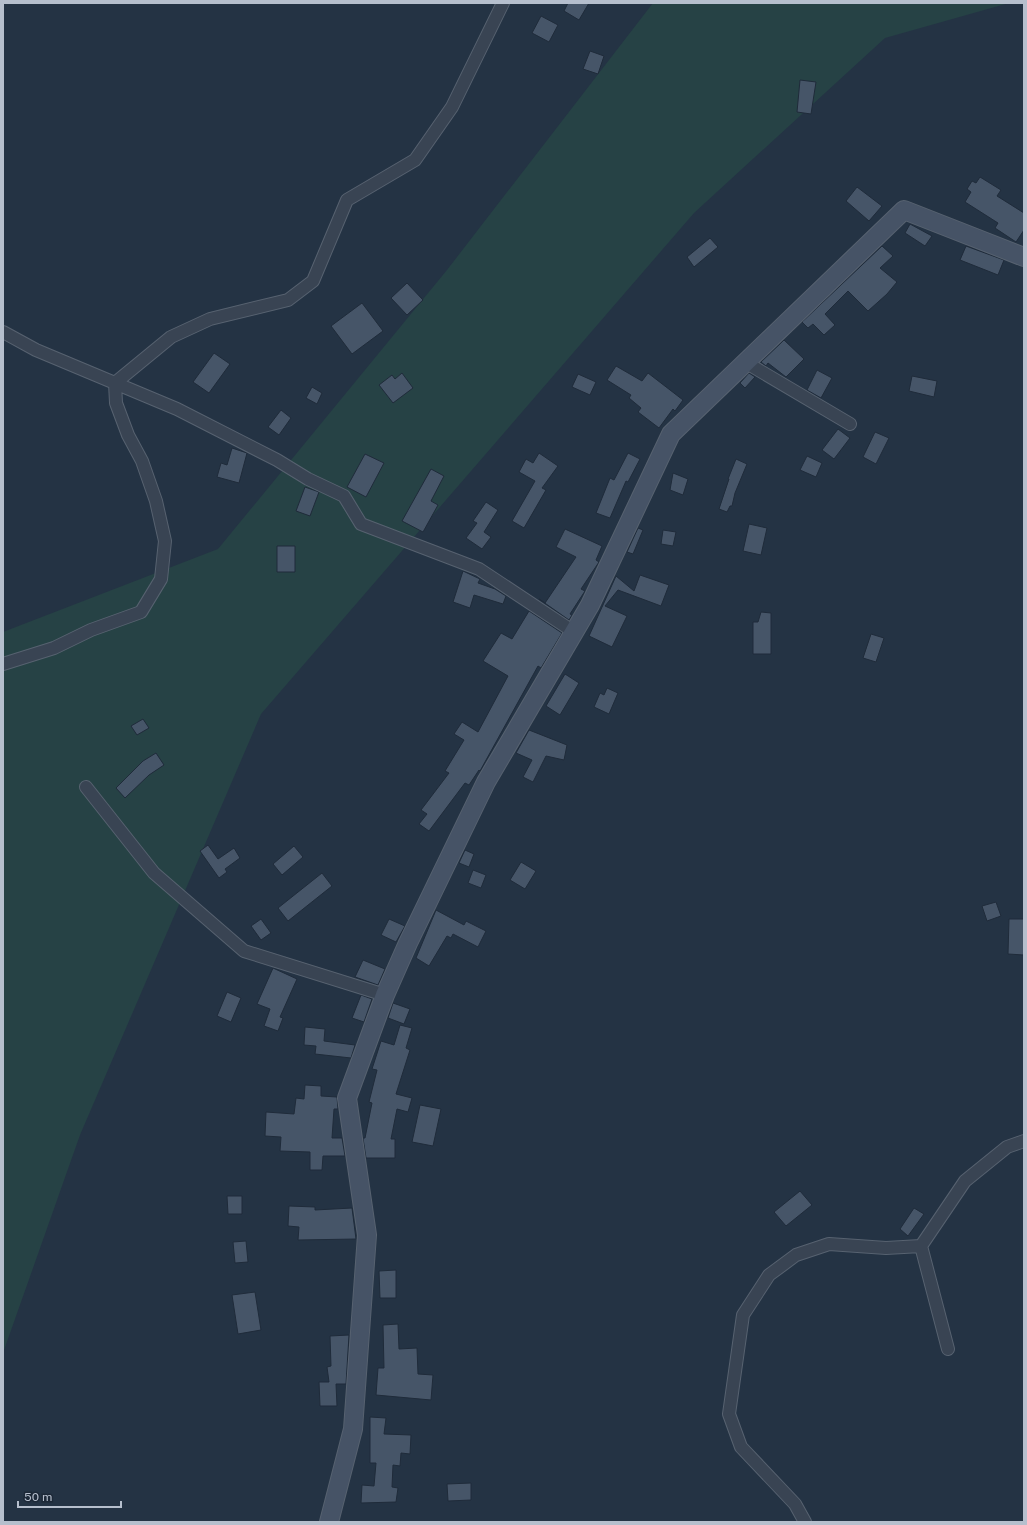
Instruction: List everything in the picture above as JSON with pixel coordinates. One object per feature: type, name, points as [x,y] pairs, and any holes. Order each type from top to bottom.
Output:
[{"type":"street","points":[[114,383],[171,337],[210,319],[288,300],[314,281],[347,200],[415,160],[452,107],[503,3]]},
{"type":"street","points":[[329,1522],[353,1429],[367,1235],[347,1098],[385,995],[408,943],[486,782],[590,605],[671,434],[904,210],[1024,257]]},
{"type":"street","points":[[3,332],[36,350],[177,409],[277,460],[308,479],[344,496],[361,524],[479,569],[574,632]]},
{"type":"street","points":[[745,362],[850,424]]},
{"type":"street","points":[[3,664],[54,648],[91,630],[141,612],[161,579],[165,541],[156,500],[142,461],[128,435],[118,409],[114,383]]},
{"type":"street","points":[[86,787],[154,872],[244,951],[385,995]]},
{"type":"street","points":[[948,1349],[921,1246],[965,1181],[1006,1147],[1024,1141]]},
{"type":"street","points":[[805,1522],[795,1504],[741,1447],[729,1414],[743,1315],[769,1275],[796,1256],[829,1244],[886,1248],[921,1246]]},
{"type":"green space","points":[[653,3],[1009,3],[885,38],[694,213],[261,714],[80,1135],[3,1353],[3,632],[218,549],[447,270]]},
{"type":"building","points":[[568,3],[589,3],[579,20],[564,11]]},
{"type":"building","points":[[541,16],[558,25],[549,42],[532,33]]},
{"type":"building","points":[[590,51],[604,56],[598,74],[583,69]]},
{"type":"building","points":[[800,80],[816,82],[811,114],[797,112]]},
{"type":"building","points":[[980,177],[1001,190],[997,196],[1024,213],[1024,230],[1016,242],[995,228],[998,223],[965,202],[971,192],[967,189],[972,181],[976,183]]},
{"type":"building","points":[[857,187],[882,206],[869,221],[846,201]]},
{"type":"building","points":[[910,224],[932,236],[925,246],[905,233]]},
{"type":"building","points":[[710,238],[718,247],[694,267],[687,257]]},
{"type":"building","points":[[882,246],[893,256],[880,268],[897,282],[887,294],[868,311],[848,291],[825,314],[835,325],[824,335],[813,324],[808,328],[802,322]]},
{"type":"building","points":[[966,246],[1004,260],[998,275],[960,260]]},
{"type":"building","points":[[407,283],[423,300],[407,315],[391,298]]},
{"type":"building","points":[[362,303],[383,331],[352,354],[331,326]]},
{"type":"building","points":[[784,340],[804,359],[786,377],[768,363],[766,366],[761,362]]},
{"type":"building","points":[[214,353],[230,364],[209,393],[193,382]]},
{"type":"building","points":[[616,366],[642,381],[648,373],[683,400],[675,411],[673,409],[659,428],[638,412],[641,408],[629,398],[631,395],[607,380]]},
{"type":"building","points":[[817,370],[832,378],[821,398],[807,390]]},
{"type":"building","points":[[402,373],[413,388],[393,403],[379,385],[392,375],[395,379]]},
{"type":"building","points":[[749,373],[755,377],[745,388],[740,383]]},
{"type":"building","points":[[578,374],[596,382],[590,395],[572,387]]},
{"type":"building","points":[[912,376],[937,381],[934,397],[909,391]]},
{"type":"building","points":[[312,387],[322,393],[317,404],[306,398]]},
{"type":"building","points":[[281,410],[291,418],[279,435],[268,427]]},
{"type":"building","points":[[838,429],[850,438],[834,459],[822,450]]},
{"type":"building","points":[[875,432],[889,438],[876,464],[863,457]]},
{"type":"building","points":[[232,448],[247,453],[239,483],[217,477],[221,463],[227,465]]},
{"type":"building","points":[[539,453],[558,466],[542,488],[546,490],[524,528],[512,521],[535,481],[519,472],[526,459],[533,463]]},
{"type":"building","points":[[628,453],[640,459],[628,482],[626,481],[610,518],[596,513],[610,478],[614,480]]},
{"type":"building","points":[[365,454],[384,463],[366,497],[347,487]]},
{"type":"building","points":[[807,456],[822,463],[816,477],[800,470]]},
{"type":"building","points":[[736,459],[747,464],[735,493],[732,506],[730,506],[727,512],[719,509]]},
{"type":"building","points":[[431,469],[444,476],[431,501],[438,505],[423,532],[402,521]]},
{"type":"building","points":[[673,473],[688,479],[683,495],[670,490]]},
{"type":"building","points":[[305,487],[319,492],[310,516],[296,511]]},
{"type":"building","points":[[486,502],[498,510],[484,532],[491,537],[482,549],[466,538],[477,523],[473,521]]},
{"type":"building","points":[[749,524],[767,528],[761,555],[743,551]]},
{"type":"building","points":[[638,528],[643,530],[633,554],[627,552]]},
{"type":"building","points":[[565,529],[602,546],[596,560],[599,562],[581,589],[585,591],[570,614],[572,615],[569,620],[539,599],[545,603],[576,557],[556,547]]},
{"type":"building","points":[[663,530],[676,532],[673,546],[661,544]]},
{"type":"building","points":[[277,546],[295,546],[295,572],[277,572]]},
{"type":"building","points":[[463,571],[480,579],[478,583],[495,589],[506,596],[503,604],[474,595],[470,608],[453,602]]},
{"type":"building","points":[[640,575],[669,585],[661,606],[618,590],[605,606],[627,616],[612,647],[589,636],[616,576],[634,591]]},
{"type":"building","points":[[529,611],[562,633],[541,668],[538,666],[480,771],[479,770],[469,785],[465,783],[429,831],[419,824],[427,814],[421,810],[449,773],[445,771],[464,740],[454,734],[462,722],[478,732],[508,676],[483,661],[501,633],[512,639]]},
{"type":"building","points":[[761,612],[771,613],[771,654],[753,654],[753,622],[758,622]]},
{"type":"building","points":[[871,634],[884,638],[876,662],[863,658]]},
{"type":"building","points":[[565,674],[579,683],[560,715],[546,706]]},
{"type":"building","points":[[607,688],[618,693],[609,714],[594,707],[600,693],[604,695]]},
{"type":"building","points":[[143,719],[149,728],[137,735],[131,726]]},
{"type":"building","points":[[529,730],[567,745],[564,760],[546,756],[533,782],[523,777],[532,760],[516,753]]},
{"type":"building","points":[[156,753],[164,765],[149,775],[125,798],[116,788],[143,761]]},
{"type":"building","points":[[208,845],[218,859],[234,848],[240,858],[225,869],[227,872],[219,878],[200,851]]},
{"type":"building","points":[[294,846],[303,857],[282,875],[273,864]]},
{"type":"building","points":[[465,850],[474,854],[469,867],[459,863]]},
{"type":"building","points":[[521,862],[536,871],[525,889],[510,880]]},
{"type":"building","points":[[473,870],[486,875],[481,888],[468,883]]},
{"type":"building","points":[[322,873],[332,886],[288,921],[278,908]]},
{"type":"building","points":[[996,902],[1001,916],[987,921],[982,906]]},
{"type":"building","points":[[436,910],[464,925],[466,921],[486,931],[478,947],[453,934],[451,938],[447,936],[429,966],[416,958]]},
{"type":"building","points":[[261,919],[271,933],[261,940],[251,926]]},
{"type":"building","points":[[389,919],[405,926],[396,942],[381,935]]},
{"type":"building","points":[[1009,919],[1024,919],[1024,955],[1008,954]]},
{"type":"building","points":[[363,960],[385,969],[378,985],[355,977]]},
{"type":"building","points":[[273,968],[297,979],[280,1017],[283,1018],[278,1031],[264,1026],[270,1009],[257,1004]]},
{"type":"building","points":[[227,992],[241,998],[231,1022],[217,1016]]},
{"type":"building","points":[[361,995],[372,999],[364,1022],[352,1018]]},
{"type":"building","points":[[393,1003],[410,1009],[404,1024],[388,1018]]},
{"type":"building","points":[[400,1025],[412,1028],[406,1048],[410,1050],[396,1094],[412,1098],[408,1112],[397,1109],[391,1139],[395,1139],[395,1158],[366,1158],[363,1138],[365,1138],[372,1103],[369,1102],[377,1070],[372,1069],[381,1041],[394,1045]]},
{"type":"building","points":[[305,1027],[325,1029],[324,1041],[355,1045],[351,1058],[315,1054],[316,1046],[304,1045]]},
{"type":"building","points":[[305,1085],[321,1086],[321,1096],[337,1097],[338,1109],[334,1109],[332,1138],[342,1138],[345,1156],[323,1156],[322,1170],[310,1170],[310,1152],[280,1151],[281,1137],[265,1136],[266,1112],[294,1114],[296,1098],[304,1099]]},
{"type":"building","points":[[420,1105],[441,1109],[433,1146],[412,1142]]},
{"type":"building","points":[[800,1191],[812,1205],[786,1226],[774,1212]]},
{"type":"building","points":[[227,1196],[242,1196],[242,1214],[228,1214]]},
{"type":"building","points":[[289,1206],[315,1207],[315,1210],[352,1208],[356,1239],[298,1240],[299,1227],[288,1226]]},
{"type":"building","points":[[914,1208],[924,1214],[908,1236],[900,1229]]},
{"type":"building","points":[[246,1241],[248,1262],[235,1263],[233,1242]]},
{"type":"building","points":[[396,1270],[396,1298],[380,1298],[379,1271]]},
{"type":"building","points":[[255,1292],[261,1330],[238,1334],[232,1295]]},
{"type":"building","points":[[398,1324],[399,1349],[417,1348],[418,1374],[433,1375],[431,1400],[376,1395],[378,1368],[384,1368],[383,1325]]},
{"type":"building","points":[[349,1335],[346,1384],[336,1384],[337,1406],[320,1406],[319,1382],[329,1382],[327,1367],[331,1366],[330,1336]]},
{"type":"building","points":[[370,1417],[386,1418],[384,1434],[411,1435],[410,1454],[401,1453],[400,1466],[393,1465],[392,1487],[398,1488],[396,1502],[361,1503],[362,1485],[374,1486],[376,1463],[370,1463]]},
{"type":"building","points":[[471,1483],[471,1500],[448,1501],[447,1484]]}]
